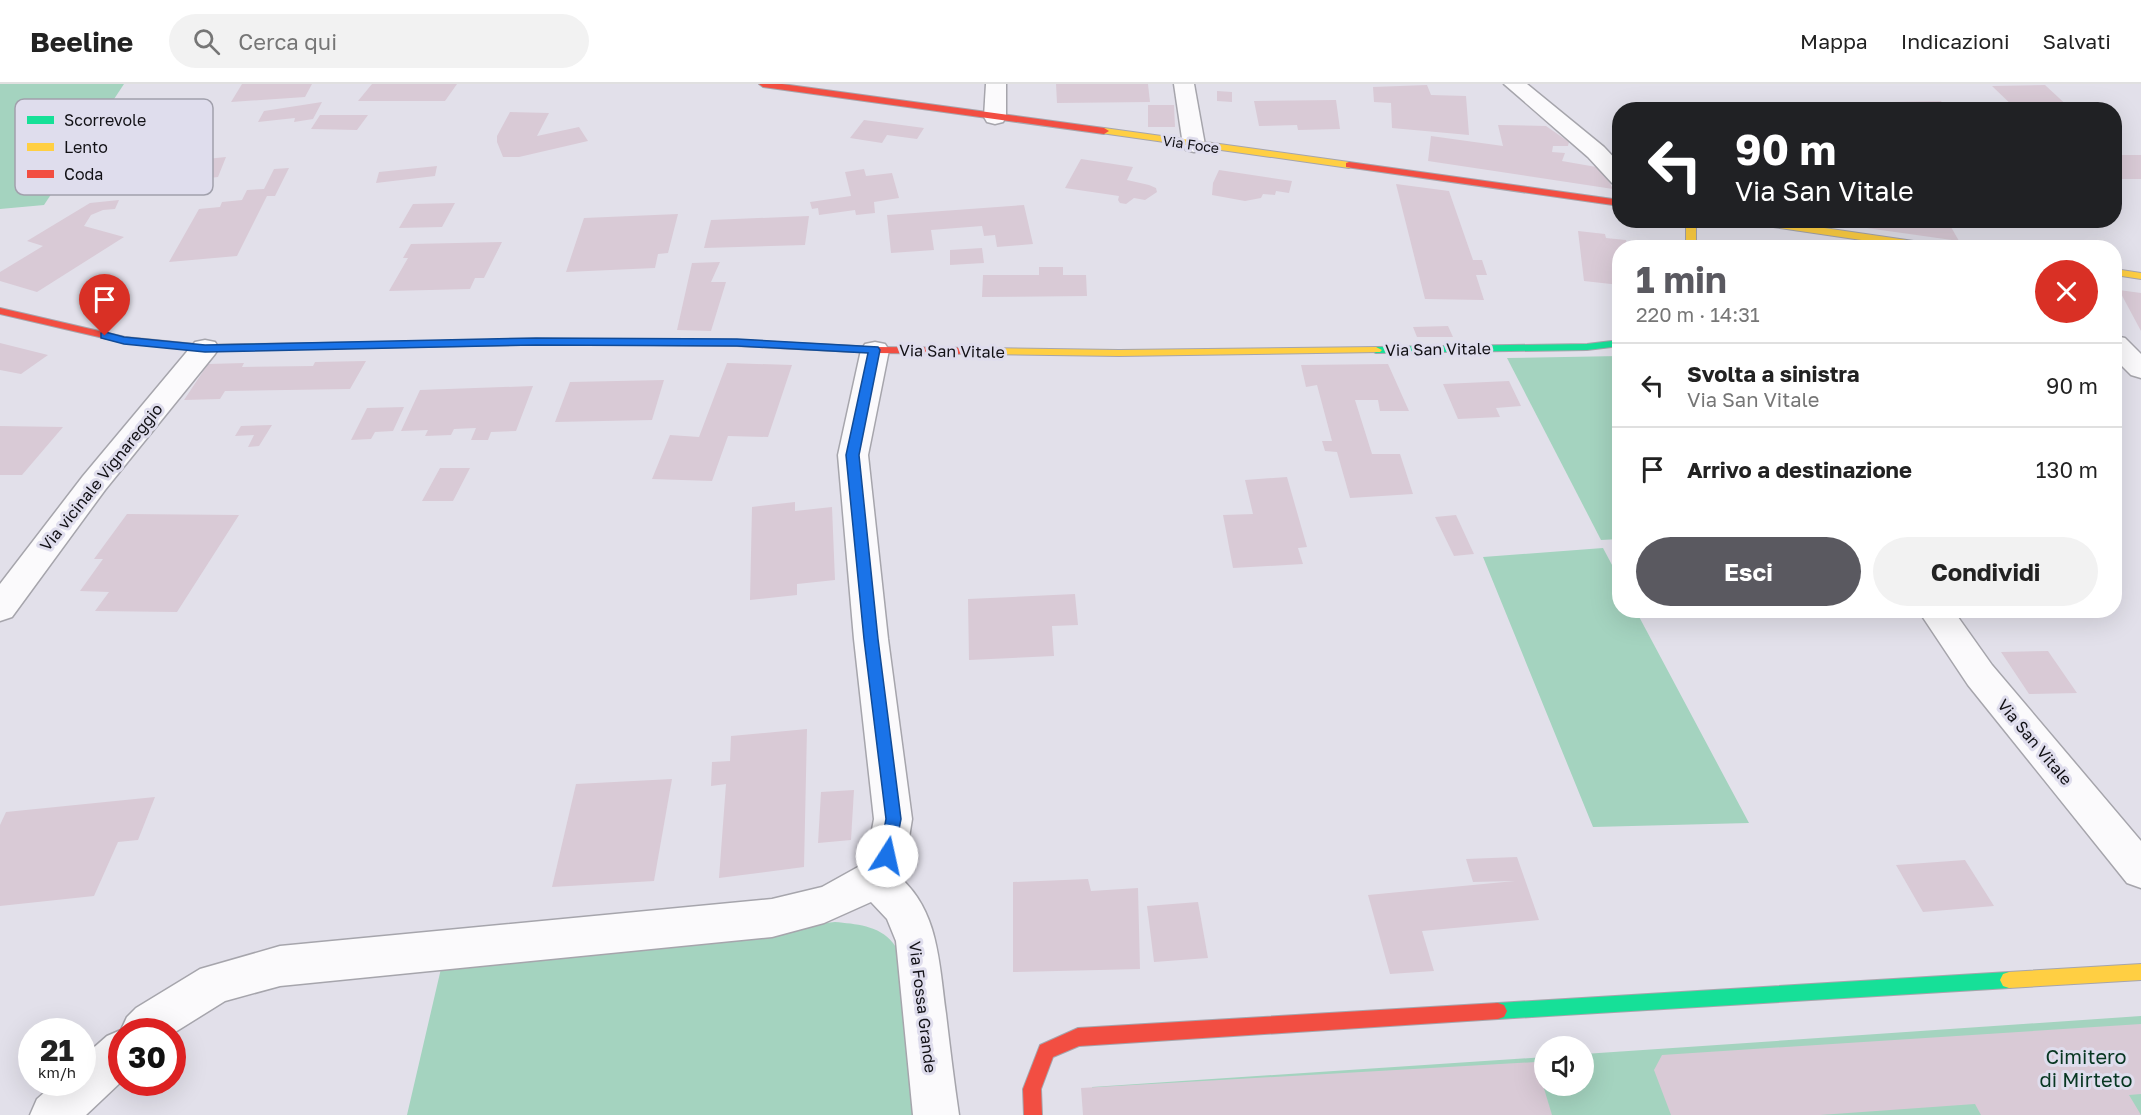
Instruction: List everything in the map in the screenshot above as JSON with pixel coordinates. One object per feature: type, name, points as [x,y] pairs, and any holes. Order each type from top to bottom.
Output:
[{"type":"street","name":"Via Foce","points":[[763,84],[1612,202]]},
{"type":"street","points":[[995,117],[996,84]]},
{"type":"street","points":[[1184,84],[1194,145]]},
{"type":"street","points":[[1514,84],[1596,152],[1612,169]]},
{"type":"street","points":[[1802,228],[1885,240]]},
{"type":"street","points":[[2122,273],[2141,276]]},
{"type":"street","name":"Via San Vitale","points":[[0,311],[124,340],[205,348],[548,342],[737,343],[874,350],[1119,353],[1587,346],[1612,344]]},
{"type":"street","name":"Via vicinale Vignareggio","points":[[0,608],[94,483],[205,348]]},
{"type":"street","points":[[160,1018],[215,983],[280,966],[772,918],[808,911],[840,901],[872,880],[887,856],[893,819],[871,639],[853,455],[874,350]]},
{"type":"street","points":[[2122,351],[2141,369]]},
{"type":"street","name":"Via San Vitale","points":[[1940,618],[1980,675],[2141,870]]},
{"type":"street","name":"Via Fossa Grande","points":[[872,880],[896,898],[910,918],[916,941],[936,1115]]},
{"type":"street","points":[[1033,1115],[1032,1089],[1046,1051],[1078,1036],[2141,972]]},
{"type":"street","points":[[53,1115],[108,1064]]},
{"type":"green space","points":[[0,84],[124,84],[114,99],[15,99],[15,195],[51,195],[44,205],[0,209]]},
{"type":"green space","points":[[1612,356],[1612,539],[1601,540],[1507,358]]},
{"type":"green space","points":[[1603,548],[1612,565],[1612,618],[1640,618],[1749,823],[1593,827],[1483,557]]},
{"type":"green space","points":[[835,922],[866,926],[881,932],[893,943],[899,956],[908,999],[917,1115],[407,1115],[443,960]]},
{"type":"green space","name":"Cimitero di Mirteto","points":[[2141,1016],[2141,1115],[1094,1115],[1092,1087],[1534,1058],[1534,1096],[1594,1096],[1594,1053]]},
{"type":"building","points":[[242,84],[312,84],[305,97],[231,102]]},
{"type":"building","points":[[372,84],[457,84],[445,101],[358,101]]},
{"type":"building","points":[[1056,84],[1148,84],[1150,102],[1057,103]]},
{"type":"building","points":[[1427,85],[1431,95],[1466,96],[1469,135],[1392,128],[1391,103],[1374,102],[1373,87]]},
{"type":"building","points":[[2045,85],[2063,102],[2009,102],[1992,86]]},
{"type":"building","points":[[1217,91],[1232,92],[1232,102],[1217,101]]},
{"type":"building","points":[[1336,100],[1340,129],[1298,130],[1297,125],[1259,126],[1254,101]]},
{"type":"building","points":[[1941,101],[1942,102],[1889,102]]},
{"type":"building","points":[[322,102],[313,119],[294,122],[295,118],[258,122],[264,111]]},
{"type":"building","points":[[1148,105],[1174,105],[1175,127],[1148,127]]},
{"type":"building","points":[[510,112],[549,113],[537,136],[579,127],[588,141],[519,157],[503,157],[497,136]]},
{"type":"building","points":[[320,115],[368,115],[357,130],[311,129]]},
{"type":"building","points":[[864,120],[924,128],[917,139],[887,135],[882,143],[850,138]]},
{"type":"building","points":[[1498,125],[1546,126],[1569,142],[1568,146],[1553,146],[1552,152],[1565,153],[1562,161],[1602,168],[1612,189],[1428,161],[1431,136],[1503,146]]},
{"type":"building","points":[[2122,155],[2141,155],[2141,179],[2122,179]]},
{"type":"building","points":[[226,157],[218,177],[213,178],[213,158]]},
{"type":"building","points":[[1081,159],[1133,167],[1127,180],[1149,185],[1156,188],[1157,192],[1145,200],[1134,198],[1126,204],[1120,203],[1119,196],[1065,188]]},
{"type":"building","points":[[437,166],[435,176],[376,183],[379,172]]},
{"type":"building","points":[[289,168],[275,196],[267,196],[237,256],[169,262],[199,209],[220,207],[222,202],[242,200],[247,190],[264,189],[274,169]]},
{"type":"building","points":[[864,169],[866,176],[892,173],[899,198],[874,202],[875,213],[856,215],[855,210],[819,215],[818,208],[812,209],[810,202],[851,196],[845,172]]},
{"type":"building","points":[[1219,170],[1292,181],[1289,193],[1276,191],[1275,195],[1263,194],[1261,198],[1245,201],[1212,195],[1213,183]]},
{"type":"building","points":[[1396,184],[1449,191],[1473,260],[1482,260],[1487,275],[1476,275],[1484,300],[1425,299]]},
{"type":"building","points":[[119,200],[115,209],[103,210],[91,215],[84,226],[124,237],[37,292],[0,281],[0,272],[43,246],[27,241],[90,203]]},
{"type":"building","points":[[455,203],[442,227],[399,228],[413,204]]},
{"type":"building","points":[[1024,205],[1033,244],[997,247],[995,235],[984,236],[982,226],[931,230],[934,250],[891,253],[887,215]]},
{"type":"building","points":[[678,214],[668,253],[658,254],[655,268],[566,272],[584,218]]},
{"type":"building","points":[[809,216],[805,245],[704,248],[711,220]]},
{"type":"building","points":[[1867,228],[1952,228],[1958,240]]},
{"type":"building","points":[[1578,231],[1605,234],[1606,238],[1626,240],[1612,240],[1612,284],[1584,281]]},
{"type":"building","points":[[502,242],[484,278],[475,278],[470,289],[389,291],[408,258],[403,258],[411,244]]},
{"type":"building","points":[[982,248],[984,263],[950,265],[950,250]]},
{"type":"building","points":[[720,262],[711,282],[726,282],[711,331],[677,330],[692,263]]},
{"type":"building","points":[[1039,267],[1063,267],[1063,275],[1086,275],[1087,296],[982,297],[983,275],[1039,275]]},
{"type":"building","points":[[2122,290],[2141,293],[2141,331],[2122,296]]},
{"type":"building","points":[[1448,326],[1453,337],[1417,337],[1413,327]]},
{"type":"building","points":[[0,343],[48,355],[21,374],[0,370]]},
{"type":"building","points":[[366,361],[350,389],[225,391],[220,399],[184,400],[208,364],[244,363],[242,367],[313,366],[315,362]]},
{"type":"building","points":[[727,363],[792,365],[768,437],[728,436],[712,481],[652,479],[670,435],[699,437]]},
{"type":"building","points":[[1388,364],[1409,411],[1380,411],[1378,400],[1355,400],[1372,454],[1400,454],[1413,494],[1350,498],[1337,452],[1325,451],[1322,441],[1332,441],[1317,385],[1306,387],[1301,365]]},
{"type":"building","points":[[664,380],[652,420],[555,422],[570,382]]},
{"type":"building","points":[[1509,381],[1521,406],[1496,408],[1500,417],[1458,419],[1443,384]]},
{"type":"building","points":[[533,386],[516,431],[491,432],[488,440],[471,440],[476,428],[454,429],[451,435],[425,436],[428,430],[401,431],[420,390]]},
{"type":"building","points":[[404,407],[393,431],[375,432],[371,439],[351,440],[367,408]]},
{"type":"building","points":[[272,425],[259,446],[248,447],[254,435],[235,436],[241,426]]},
{"type":"building","points":[[0,426],[63,427],[22,475],[0,475]]},
{"type":"building","points":[[440,468],[470,468],[453,501],[422,501]]},
{"type":"building","points":[[1287,477],[1307,547],[1298,548],[1303,564],[1233,568],[1223,515],[1253,514],[1245,480]]},
{"type":"building","points":[[795,502],[795,511],[832,507],[835,580],[797,584],[797,595],[750,600],[752,507]]},
{"type":"building","points":[[127,514],[239,515],[177,612],[95,611],[109,592],[80,591],[103,559],[94,559]]},
{"type":"building","points":[[1456,515],[1474,554],[1454,556],[1435,517]]},
{"type":"building","points":[[1075,594],[1078,625],[1052,626],[1054,656],[969,660],[968,599]]},
{"type":"building","points":[[2048,651],[2077,693],[2029,694],[2001,652]]},
{"type":"building","points":[[807,729],[804,867],[719,878],[726,784],[711,786],[712,762],[730,761],[731,736]]},
{"type":"building","points":[[672,779],[654,881],[552,887],[576,784]]},
{"type":"building","points":[[854,790],[851,840],[818,843],[821,792]]},
{"type":"building","points":[[155,797],[138,840],[118,842],[94,896],[0,906],[0,825],[6,812]]},
{"type":"building","points":[[1517,857],[1539,920],[1422,931],[1434,971],[1390,974],[1368,895],[1515,881],[1473,882],[1466,859]]},
{"type":"building","points":[[1965,860],[1994,906],[1923,912],[1896,865]]},
{"type":"building","points":[[1088,879],[1091,891],[1138,888],[1140,969],[1013,972],[1013,882]]},
{"type":"building","points":[[1198,902],[1208,958],[1154,962],[1147,906]]},
{"type":"building","points":[[2141,1024],[2141,1094],[2129,1095],[2141,1115],[1981,1115],[1975,1104],[1820,1115],[1671,1115],[1654,1070],[1662,1055]]},
{"type":"building","points":[[1534,1062],[1534,1096],[1546,1096],[1552,1115],[1083,1115],[1081,1088]]},
{"type":"traffic: fast","points":[[246,347],[572,342]]},
{"type":"traffic: fast","points":[[1376,350],[1587,347],[1612,344]]},
{"type":"traffic: fast","points":[[1498,1011],[2009,980]]},
{"type":"traffic: slow","points":[[1104,131],[1349,165]]},
{"type":"traffic: slow","points":[[1691,228],[1691,240]]},
{"type":"traffic: slow","points":[[1802,228],[1885,240]]},
{"type":"traffic: slow","points":[[2122,273],[2141,276]]},
{"type":"traffic: slow","points":[[981,351],[1119,353],[1376,350]]},
{"type":"traffic: slow","points":[[2009,980],[2141,972]]},
{"type":"traffic: jam","points":[[763,84],[1104,131]]},
{"type":"traffic: jam","points":[[1349,165],[1612,202]]},
{"type":"traffic: jam","points":[[0,311],[125,340],[205,348],[246,347]]},
{"type":"traffic: jam","points":[[572,342],[737,343],[875,350],[981,351]]},
{"type":"traffic: jam","points":[[1033,1115],[1032,1089],[1046,1051],[1078,1037],[1498,1011]]},
{"type":"route","points":[[105,336],[205,348],[536,342],[737,343],[874,350],[853,455],[871,639],[893,819],[887,856]]}]
